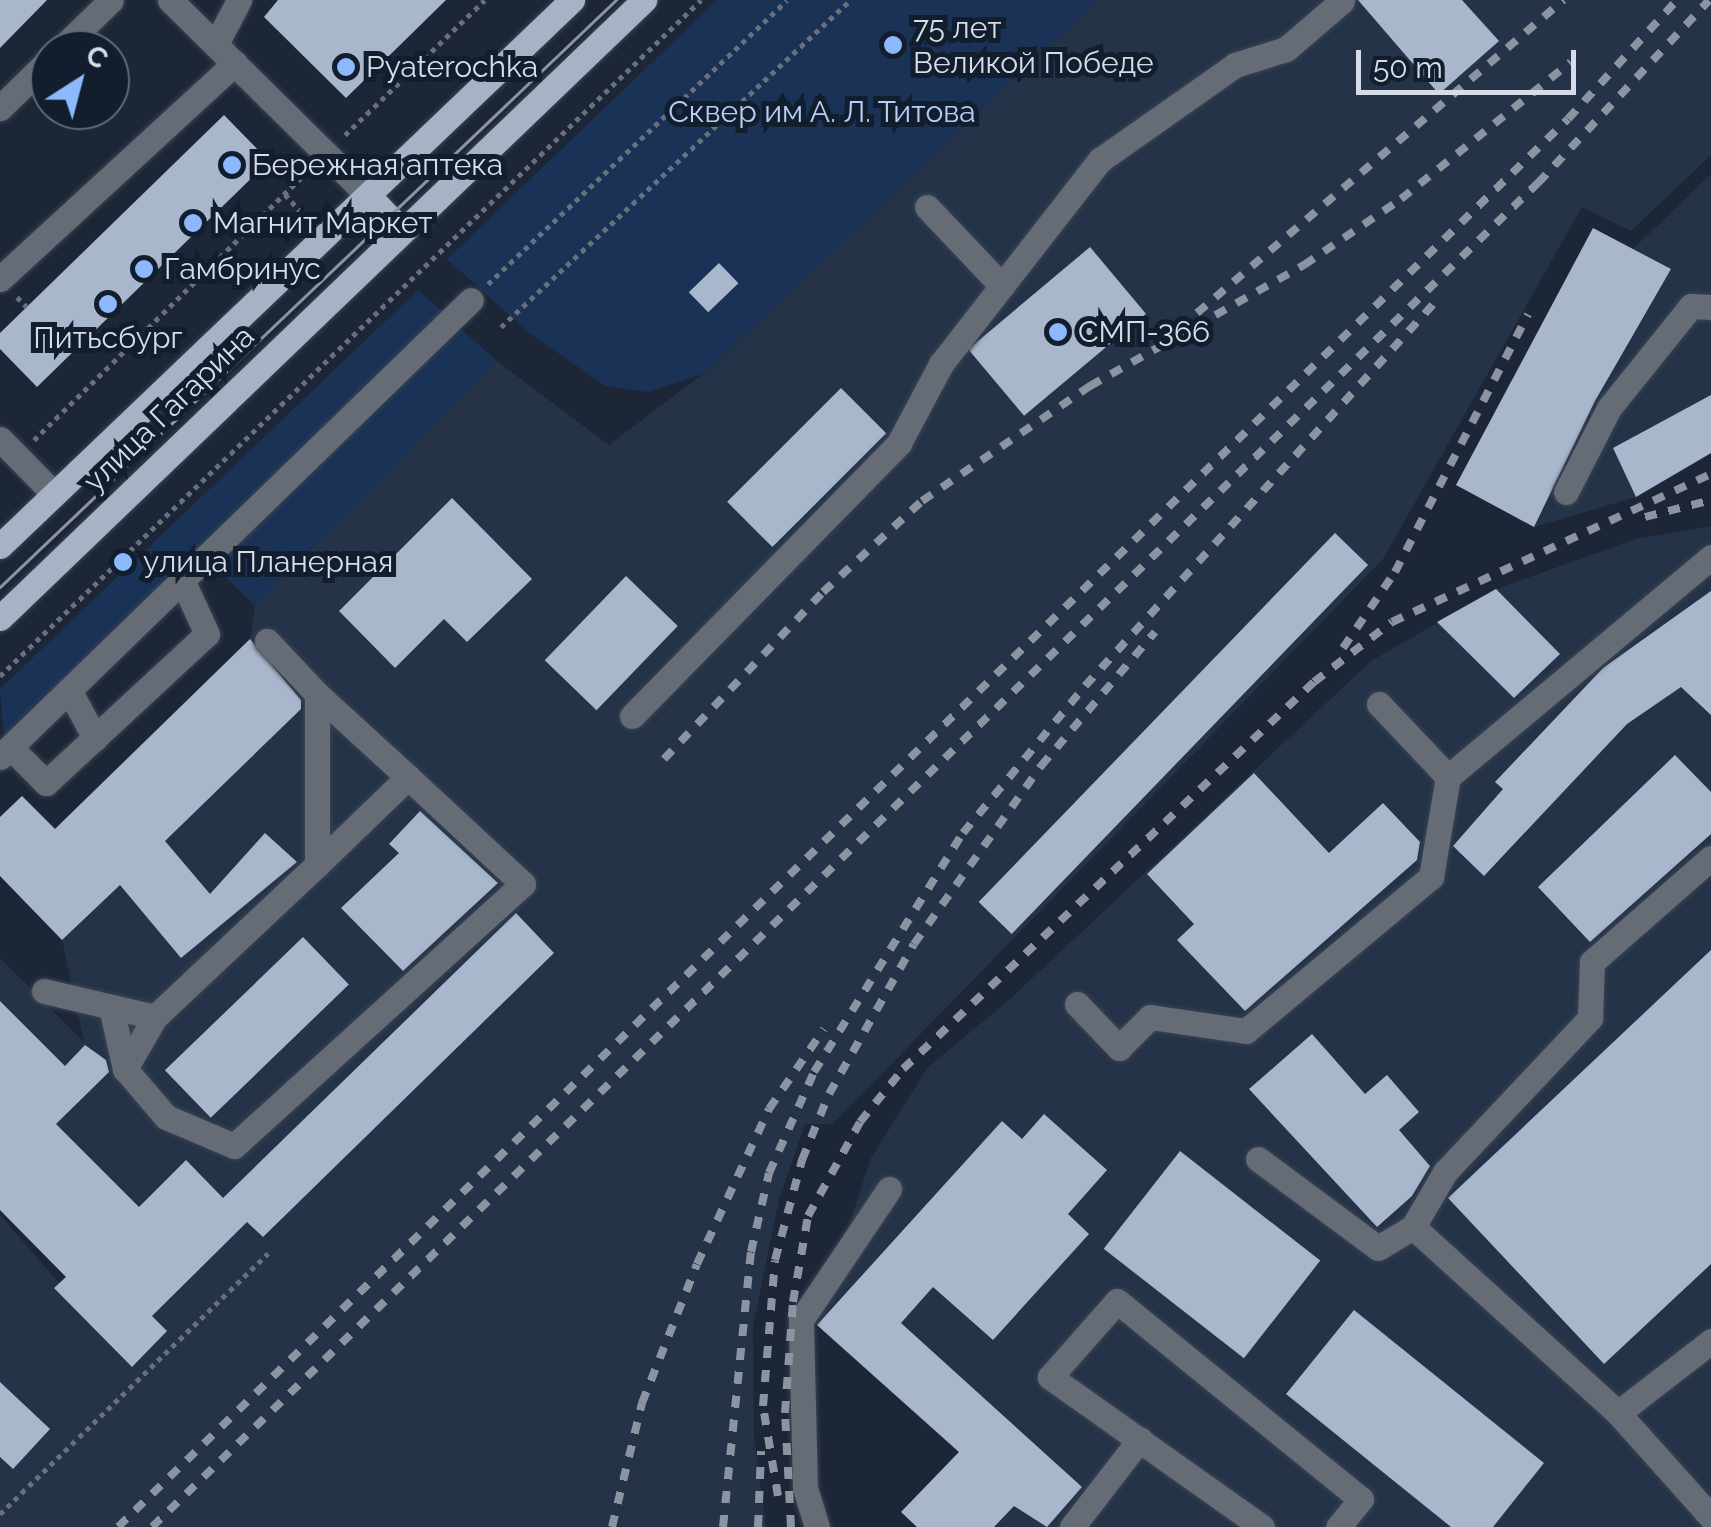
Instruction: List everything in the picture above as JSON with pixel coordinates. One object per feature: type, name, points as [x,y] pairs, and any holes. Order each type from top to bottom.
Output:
[{"type":"main road","name":"улица Гагарина","points":[[0,546],[572,0]]},
{"type":"main road","name":"улица Гагарина","points":[[0,618],[644,0]]},
{"type":"main road","points":[[368,196],[402,231]]},
{"type":"street","points":[[80,30],[111,0]]},
{"type":"street","points":[[170,0],[368,196]]},
{"type":"street","points":[[216,44],[239,0]]},
{"type":"street","points":[[632,716],[900,443],[941,364],[1100,160],[1234,65],[1286,48],[1342,1]]},
{"type":"street","points":[[0,278],[235,63]]},
{"type":"street","points":[[0,108],[30,79]]},
{"type":"street","points":[[927,207],[1002,286]]},
{"type":"street","points":[[182,580],[208,634],[46,782],[5,752],[182,580],[471,300]]},
{"type":"street","points":[[1566,492],[1609,408],[1692,306],[1711,307]]},
{"type":"street","points":[[8,448],[54,494]]},
{"type":"street","points":[[1077,1004],[1119,1048],[1150,1017],[1246,1031],[1431,877],[1448,777],[1711,557]]},
{"type":"street","points":[[111,1007],[126,1069],[166,1117],[234,1146],[523,884],[317,694],[268,641]]},
{"type":"street","points":[[69,690],[94,738]]},
{"type":"street","points":[[317,694],[317,865]]},
{"type":"street","points":[[1379,704],[1448,777]]},
{"type":"street","points":[[126,1069],[155,1017],[408,778]]},
{"type":"street","points":[[1258,1158],[1378,1248],[1413,1227],[1445,1172],[1590,1018],[1592,962],[1711,858]]},
{"type":"street","points":[[44,991],[155,1017]]},
{"type":"street","points":[[817,1527],[804,1488],[801,1320],[888,1189]]},
{"type":"street","points":[[1413,1227],[1618,1413],[1711,1517]]},
{"type":"street","points":[[1262,1527],[1050,1377],[1118,1301],[1361,1498],[1338,1527]]},
{"type":"street","points":[[1618,1413],[1711,1341]]},
{"type":"street","points":[[1072,1527],[1140,1439]]},
{"type":"path","points":[[8,448],[327,152],[484,0]]},
{"type":"path","points":[[0,676],[701,0]]},
{"type":"path","points":[[471,300],[788,0]]},
{"type":"path","points":[[500,327],[850,0]]},
{"type":"path","points":[[0,1514],[268,1253]]},
{"type":"shaded area","points":[[1097,0],[1711,0],[1711,155],[1631,231],[1582,207],[1383,559],[833,1124],[805,1124],[779,1200],[753,1326],[754,1437],[766,1527],[0,1527],[0,1215],[59,1283],[66,1276],[0,1210],[0,958],[84,1042],[62,940],[0,876],[0,817],[22,796],[55,828],[250,639],[255,606],[497,361],[609,445],[703,374]]},
{"type":"shaded area","points":[[1711,174],[1711,454],[1636,497],[1534,527],[1456,485],[1593,228],[1633,249]]},
{"type":"shaded area","points":[[1711,526],[1711,1527],[917,1527],[901,1512],[958,1452],[816,1325],[871,1158],[928,1067],[1008,1001],[1371,661],[1496,589],[1636,539]]},
{"type":"green space","name":"Сквер им А. Л. Титова","points":[[717,0],[1097,0],[703,374],[648,392],[605,386],[528,332],[447,259]]},
{"type":"green space","points":[[418,290],[497,361],[255,606],[198,550],[4,738],[0,689]]},
{"type":"building","points":[[0,0],[47,0],[0,48]]},
{"type":"building","name":"Pyaterochka","points":[[278,0],[446,0],[346,98],[264,17]]},
{"type":"building","points":[[1358,0],[1462,0],[1499,41],[1439,94]]},
{"type":"building","points":[[224,115],[269,161],[37,387],[0,349],[0,333]]},
{"type":"building","points":[[1593,228],[1671,269],[1595,401],[1534,527],[1456,485]]},
{"type":"building","name":"СМП-366","points":[[1090,247],[1146,314],[1024,416],[968,349]]},
{"type":"building","points":[[719,263],[738,283],[708,312],[689,292]]},
{"type":"building","points":[[841,388],[886,433],[772,547],[727,502]]},
{"type":"building","points":[[1711,395],[1711,453],[1636,497],[1613,448]]},
{"type":"building","points":[[452,498],[532,579],[467,642],[444,619],[395,668],[339,611]]},
{"type":"building","points":[[1335,533],[1368,565],[1012,934],[979,902]]},
{"type":"building","points":[[626,576],[678,626],[597,710],[545,660]]},
{"type":"building","points":[[1496,589],[1560,654],[1514,698],[1437,622]]},
{"type":"building","points":[[1711,591],[1711,715],[1681,687],[1627,724],[1484,876],[1453,846],[1503,789],[1495,782],[1603,668]]},
{"type":"building","points":[[250,639],[301,700],[301,709],[165,841],[210,894],[265,833],[297,862],[181,958],[120,885],[62,940],[0,876],[0,817],[22,796],[55,829]]},
{"type":"building","points":[[1675,755],[1711,792],[1711,834],[1590,942],[1538,887]]},
{"type":"building","points":[[1254,773],[1329,853],[1383,803],[1420,842],[1417,860],[1245,1011],[1177,940],[1194,924],[1147,874]]},
{"type":"building","points":[[420,811],[498,883],[403,971],[341,908],[399,853],[389,844]]},
{"type":"building","points":[[516,913],[554,953],[263,1237],[247,1222],[152,1316],[167,1331],[132,1367],[54,1288],[66,1277],[0,1210],[0,1001],[65,1066],[85,1045],[106,1060],[109,1072],[56,1124],[139,1207],[186,1160],[223,1198]]},
{"type":"building","points":[[303,937],[349,984],[211,1118],[165,1070]]},
{"type":"building","points":[[1711,950],[1711,1264],[1604,1364],[1448,1198]]},
{"type":"building","points":[[1312,1034],[1365,1094],[1387,1075],[1419,1112],[1399,1130],[1430,1166],[1412,1196],[1377,1227],[1249,1089]]},
{"type":"building","points":[[1044,1114],[1107,1170],[1068,1214],[1089,1234],[993,1340],[933,1287],[901,1323],[1082,1487],[1047,1527],[1014,1506],[994,1527],[917,1527],[901,1512],[959,1452],[817,1325],[1002,1121],[1022,1139]]},
{"type":"building","points":[[1180,1151],[1320,1261],[1244,1358],[1104,1249]]},
{"type":"building","points":[[1354,1310],[1544,1463],[1493,1527],[1451,1527],[1286,1394]]},
{"type":"building","points":[[0,1382],[50,1429],[13,1469],[0,1457]]},
{"type":"tram line","points":[[0,587],[616,0]]},
{"type":"railway","points":[[1197,313],[1563,0]]},
{"type":"railway","points":[[118,1527],[1568,119],[1677,0]]},
{"type":"railway","points":[[152,1527],[1538,183],[1709,0]]},
{"type":"railway","points":[[664,759],[823,592],[922,501],[1090,386],[1304,265],[1401,199],[1571,62]]},
{"type":"railway","points":[[723,1527],[751,1252],[769,1173],[814,1072],[963,833],[1085,686],[1438,299]]},
{"type":"railway","points":[[1343,648],[1395,572],[1528,314]]},
{"type":"railway","points":[[791,1527],[785,1413],[793,1302],[808,1216],[860,1122],[903,1069],[1314,682],[1392,622],[1711,474]]},
{"type":"railway","points":[[1645,517],[1711,500]]},
{"type":"railway","points":[[778,1496],[763,1406],[775,1260],[802,1160],[829,1094],[914,944],[1041,766],[1155,632]]},
{"type":"railway","points":[[612,1527],[642,1403],[697,1264],[769,1109],[824,1029]]},
{"type":"railway","points":[[758,1527],[761,1451]]},
{"type":"place","name":"75 лет Великой Победе","points":[[893,45]]},
{"type":"place","name":"Pyaterochka","points":[[346,67]]},
{"type":"place","name":"Бережная аптека","points":[[232,165]]},
{"type":"place","name":"Магнит Маркет","points":[[193,223]]},
{"type":"place","name":"Гамбринус","points":[[144,269]]},
{"type":"place","name":"Питьсбург","points":[[108,304]]},
{"type":"place","name":"СМП-366","points":[[1058,332]]},
{"type":"place","name":"улица Планерная","points":[[123,562]]}]
